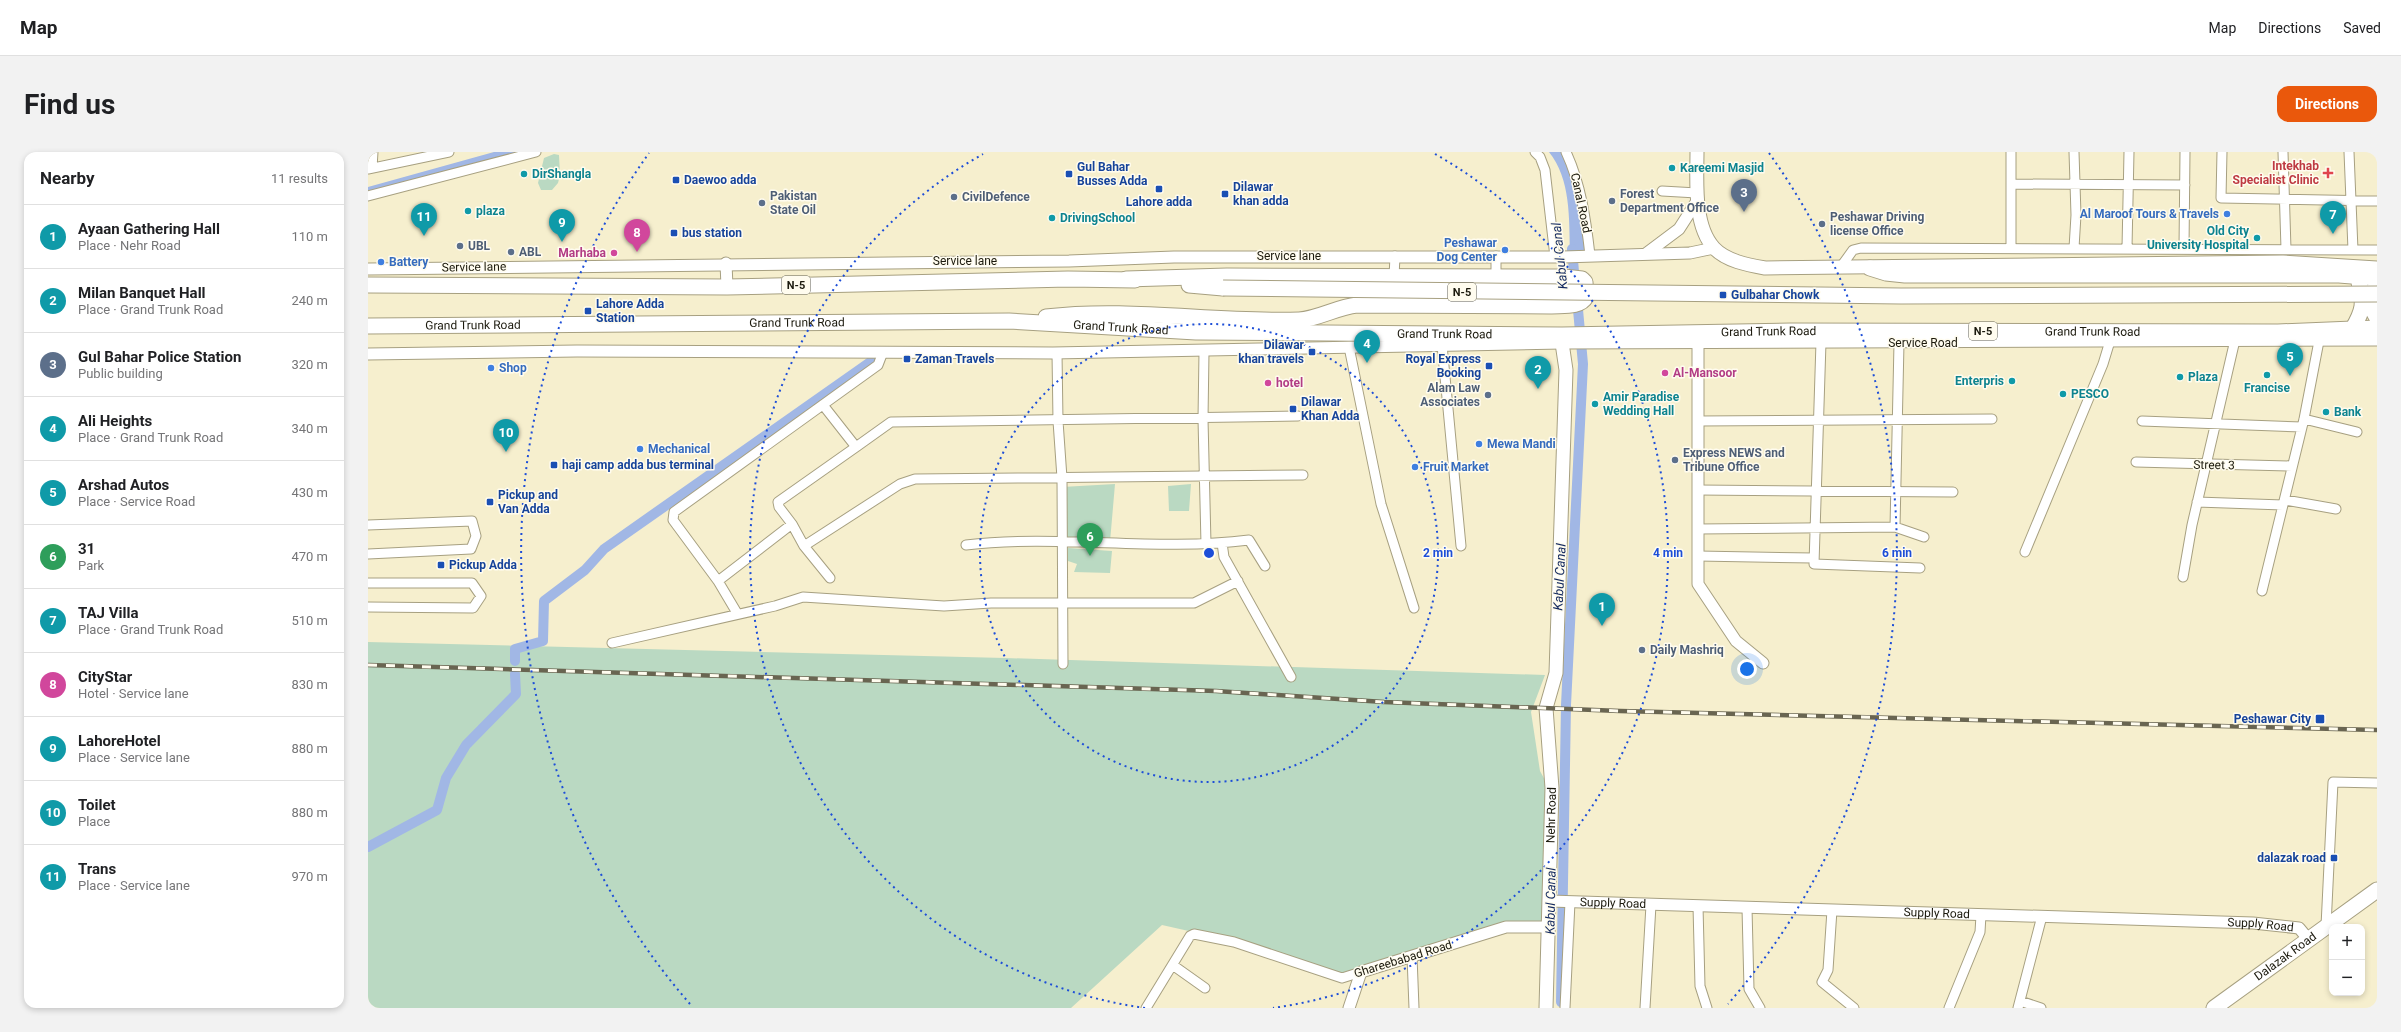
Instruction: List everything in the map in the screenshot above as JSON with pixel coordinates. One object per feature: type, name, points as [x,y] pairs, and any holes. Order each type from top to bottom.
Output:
[{"type":"main road","points":[[1697,152],[1697,197],[1706,234],[1714,248],[1736,260],[1765,268],[1870,268],[2283,262],[2377,268]]},
{"type":"main road","points":[[1870,268],[1886,273],[1905,275],[2351,276],[2377,279],[2373,285],[2371,300],[2372,309],[2377,318]]},
{"type":"main road","points":[[1009,321],[1072,313],[1301,320],[1337,308],[1357,305],[1550,306],[1573,305],[1581,302],[1586,297],[1585,282],[1576,277],[1227,276],[1126,279]]},
{"type":"main road","points":[[2351,276],[2359,282],[2364,299],[2359,318],[2353,328]]},
{"type":"main road","name":"N-5","points":[[368,284],[727,287],[1126,279],[1223,288],[1871,296],[2377,294]]},
{"type":"main road","name":"Grand Trunk Road","points":[[368,326],[1009,321],[1238,332],[1565,340],[1791,331],[2278,332],[2377,328]]},
{"type":"main road","name":"Nehr Road","points":[[1546,1008],[1551,901],[1552,788],[1546,708],[1556,673],[1566,370],[1565,340]]},
{"type":"main road","name":"Dalazak Road","points":[[2337,924],[2377,890]]},
{"type":"main road","name":"Dalazak Road","points":[[2338,924],[2377,901]]},
{"type":"main road","name":"Dalazak Road","points":[[2214,1008],[2236,1001],[2281,965],[2329,930]]},
{"type":"street","points":[[373,152],[370,169],[449,152]]},
{"type":"street","points":[[368,196],[536,152]]},
{"type":"street","points":[[1535,152],[1540,157],[1545,170],[1559,257]]},
{"type":"street","name":"Canal Road","points":[[1566,152],[1573,167],[1582,202],[1587,256]]},
{"type":"street","points":[[2011,152],[2011,248]]},
{"type":"street","points":[[2074,152],[2076,215],[2074,248]]},
{"type":"street","points":[[2127,248],[2129,152]]},
{"type":"street","points":[[2184,248],[2185,152]]},
{"type":"street","points":[[2222,152],[2221,198],[2377,201]]},
{"type":"street","points":[[2283,152],[2286,249]]},
{"type":"street","points":[[2349,152],[2353,250]]},
{"type":"street","points":[[2011,184],[2185,185]]},
{"type":"street","points":[[1647,253],[1679,229],[1697,197],[1662,191]]},
{"type":"street","name":"Service lane","points":[[368,269],[1069,260],[1174,256],[1559,257],[1647,253],[1690,253],[1714,248]]},
{"type":"street","points":[[1840,268],[1853,250],[1861,248],[2184,248],[2377,250]]},
{"type":"street","points":[[1394,277],[1395,256]]},
{"type":"street","points":[[1496,256],[1496,277]]},
{"type":"street","points":[[1068,279],[1069,260]]},
{"type":"street","points":[[726,264],[727,287]]},
{"type":"street","points":[[1236,351],[1238,332]]},
{"type":"street","name":"Service Road","points":[[1589,338],[1698,343],[2377,340]]},
{"type":"street","points":[[368,354],[1204,352],[1565,340]]},
{"type":"street","points":[[2183,577],[2197,502],[2234,340]]},
{"type":"street","points":[[2262,591],[2303,423],[2319,340]]},
{"type":"street","points":[[2025,552],[2104,364],[2110,341]]},
{"type":"street","points":[[1821,342],[1814,564],[1920,568]]},
{"type":"street","points":[[1698,343],[1698,584],[1736,641],[1764,663]]},
{"type":"street","points":[[1895,527],[1899,343]]},
{"type":"street","points":[[1442,345],[1461,546]]},
{"type":"street","points":[[1349,347],[1381,504],[1414,608]]},
{"type":"street","points":[[737,613],[718,581],[673,520],[674,512],[878,365],[883,352]]},
{"type":"street","points":[[1204,352],[1203,418],[1206,544]]},
{"type":"street","points":[[1058,353],[1058,421],[1062,478],[1061,542],[1063,664]]},
{"type":"street","points":[[823,405],[856,447]]},
{"type":"street","points":[[830,578],[804,546],[792,524],[779,507],[780,498],[891,422],[1058,421],[1298,416]]},
{"type":"street","points":[[1698,421],[1897,418],[1992,419]]},
{"type":"street","points":[[2142,421],[2215,425],[2303,423],[2357,432]]},
{"type":"street","name":"Street 3","points":[[2136,462],[2206,465],[2292,466]]},
{"type":"street","points":[[804,546],[900,484],[915,479],[1205,478],[1303,475]]},
{"type":"street","points":[[1698,490],[1816,492],[1896,490],[1953,492]]},
{"type":"street","points":[[2197,502],[2284,502],[2336,509]]},
{"type":"street","points":[[368,525],[472,521],[476,536],[471,549],[368,554]]},
{"type":"street","points":[[718,581],[792,524]]},
{"type":"street","points":[[1698,529],[1895,527],[1924,537]]},
{"type":"street","points":[[966,545],[1061,542],[1206,544],[1249,540],[1265,566]]},
{"type":"street","points":[[1222,543],[1224,557],[1291,677]]},
{"type":"street","points":[[1698,556],[1813,558]]},
{"type":"street","points":[[612,643],[737,613],[775,606],[803,597],[944,606],[991,603],[1194,603],[1238,581]]},
{"type":"street","points":[[368,583],[472,583],[481,596],[473,608],[368,607]]},
{"type":"street","points":[[2333,924],[2334,782],[2377,783]]},
{"type":"street","name":"Supply Road","points":[[1551,901],[2253,923],[2299,928],[2312,943]]},
{"type":"street","points":[[1565,1008],[1570,902]]},
{"type":"street","points":[[1645,1008],[1651,905]]},
{"type":"street","points":[[1698,906],[1700,986],[1707,1008]]},
{"type":"street","points":[[1747,908],[1749,989],[1760,1008]]},
{"type":"street","points":[[1832,910],[1828,970],[1822,982],[1854,1008]]},
{"type":"street","points":[[1949,1008],[1980,932],[1981,915]]},
{"type":"street","points":[[2041,1008],[2019,1005],[2042,916]]},
{"type":"street","name":"Ghareebabad Road","points":[[1174,966],[1190,936],[1202,934],[1234,942],[1342,978],[1506,927],[1549,927]]},
{"type":"street","points":[[1412,956],[1414,1008]]},
{"type":"street","points":[[1148,1007],[1174,966],[1205,988]]},
{"type":"street","points":[[1349,1008],[1361,972]]},
{"type":"green space","points":[[554,154],[559,155],[560,175],[558,183],[552,190],[541,190],[538,183],[544,158]]},
{"type":"green space","points":[[1115,484],[1110,542],[1067,541],[1062,487]]},
{"type":"green space","points":[[1191,484],[1189,511],[1169,511],[1168,486]]},
{"type":"green space","points":[[1068,548],[1112,551],[1110,573],[1074,572],[1077,564],[1068,561]]},
{"type":"green space","points":[[368,642],[1005,658],[1545,675],[1531,712],[1540,771],[1546,782],[1549,927],[1506,927],[1342,978],[1202,934],[1162,925],[1071,1008],[368,1008]]},
{"type":"water","points":[[494,152],[525,152],[368,197],[368,187]]},
{"type":"water","points":[[1549,152],[1563,152],[1580,207],[1585,253],[1570,252],[1569,213],[1565,187],[1556,163]]},
{"type":"waterway","name":"Kabul Canal","points":[[1572,249],[1575,283]]},
{"type":"waterway","name":"Kabul Canal","points":[[1561,1002],[1566,705],[1583,364],[1577,299]]},
{"type":"waterway","points":[[515,661],[515,649],[543,641],[544,601],[585,570],[604,549],[873,360]]},
{"type":"waterway","points":[[368,847],[437,810],[446,778],[466,745],[516,694],[515,674]]},
{"type":"railway","points":[[368,665],[1216,691],[1384,702],[1620,711],[2377,730]]},
{"type":"place","name":"Kareemi Masjid","points":[[1672,168]]},
{"type":"place","name":"Intekhab Specialist Clinic","points":[[2328,173]]},
{"type":"place","name":"DirShangla","points":[[524,174]]},
{"type":"place","name":"Gul Bahar Busses Adda","points":[[1069,174]]},
{"type":"place","name":"Daewoo adda","points":[[676,180]]},
{"type":"place","name":"Lahore adda","points":[[1159,189]]},
{"type":"place","name":"Dilawar khan adda","points":[[1225,194]]},
{"type":"place","name":"CivilDefence","points":[[954,197]]},
{"type":"place","name":"Forest Department Office","points":[[1612,201]]},
{"type":"place","name":"Pakistan State Oil","points":[[762,203]]},
{"type":"place","name":"plaza","points":[[468,211]]},
{"type":"place","name":"Gul Bahar Police Station","points":[[1744,212]]},
{"type":"place","name":"Al Maroof Tours & Travels","points":[[2227,214]]},
{"type":"place","name":"DrivingSchool","points":[[1052,218]]},
{"type":"place","name":"Peshawar Driving license Office","points":[[1822,224]]},
{"type":"place","name":"bus station","points":[[674,233]]},
{"type":"place","name":"TAJ Villa","points":[[2333,234]]},
{"type":"place","name":"Trans","points":[[424,236]]},
{"type":"place","name":"Old City University Hospital","points":[[2257,238]]},
{"type":"place","name":"LahoreHotel","points":[[562,242]]},
{"type":"place","name":"UBL","points":[[460,246]]},
{"type":"place","name":"Peshawar Dog Center","points":[[1505,250]]},
{"type":"place","name":"ABL","points":[[511,252]]},
{"type":"place","name":"CityStar","points":[[637,252]]},
{"type":"place","name":"Marhaba","points":[[614,253]]},
{"type":"place","name":"Battery","points":[[381,262]]},
{"type":"place","name":"Gulbahar Chowk","points":[[1723,295]]},
{"type":"place","name":"Lahore Adda Station","points":[[588,311]]},
{"type":"place","name":"Dilawar khan travels","points":[[1312,352]]},
{"type":"place","name":"Zaman Travels","points":[[907,359]]},
{"type":"place","name":"Ali Heights","points":[[1367,363]]},
{"type":"place","name":"Royal Express Booking","points":[[1489,366]]},
{"type":"place","name":"Shop","points":[[491,368]]},
{"type":"place","name":"Al-Mansoor","points":[[1665,373]]},
{"type":"place","name":"Francise","points":[[2267,375]]},
{"type":"place","name":"Arshad Autos","points":[[2290,376]]},
{"type":"place","name":"Plaza","points":[[2180,377]]},
{"type":"place","name":"Enterpris","points":[[2012,381]]},
{"type":"place","name":"hotel","points":[[1268,383]]},
{"type":"place","name":"Milan Banquet Hall","points":[[1538,389]]},
{"type":"place","name":"PESCO","points":[[2063,394]]},
{"type":"place","name":"Alam Law Associates","points":[[1488,395]]},
{"type":"place","name":"Amir Paradise Wedding Hall","points":[[1595,404]]},
{"type":"place","name":"Dilawar Khan Adda","points":[[1293,409]]},
{"type":"place","name":"Bank","points":[[2326,412]]},
{"type":"place","name":"Mewa Mandi","points":[[1479,444]]},
{"type":"place","name":"Mechanical","points":[[640,449]]},
{"type":"place","name":"Toilet","points":[[506,452]]},
{"type":"place","name":"Express NEWS and Tribune Office","points":[[1675,460]]},
{"type":"place","name":"haji camp adda bus terminal","points":[[554,465]]},
{"type":"place","name":"Fruit Market","points":[[1415,467]]},
{"type":"place","name":"Pickup and Van Adda","points":[[490,502]]},
{"type":"place","name":"31","points":[[1090,556]]},
{"type":"place","name":"Pickup Adda","points":[[441,565]]},
{"type":"place","name":"Ayaan Gathering Hall","points":[[1602,626]]},
{"type":"place","name":"Daily Mashriq","points":[[1642,650]]},
{"type":"place","name":"Peshawar City","points":[[2320,719]]},
{"type":"place","name":"dalazak road","points":[[2334,858]]}]
